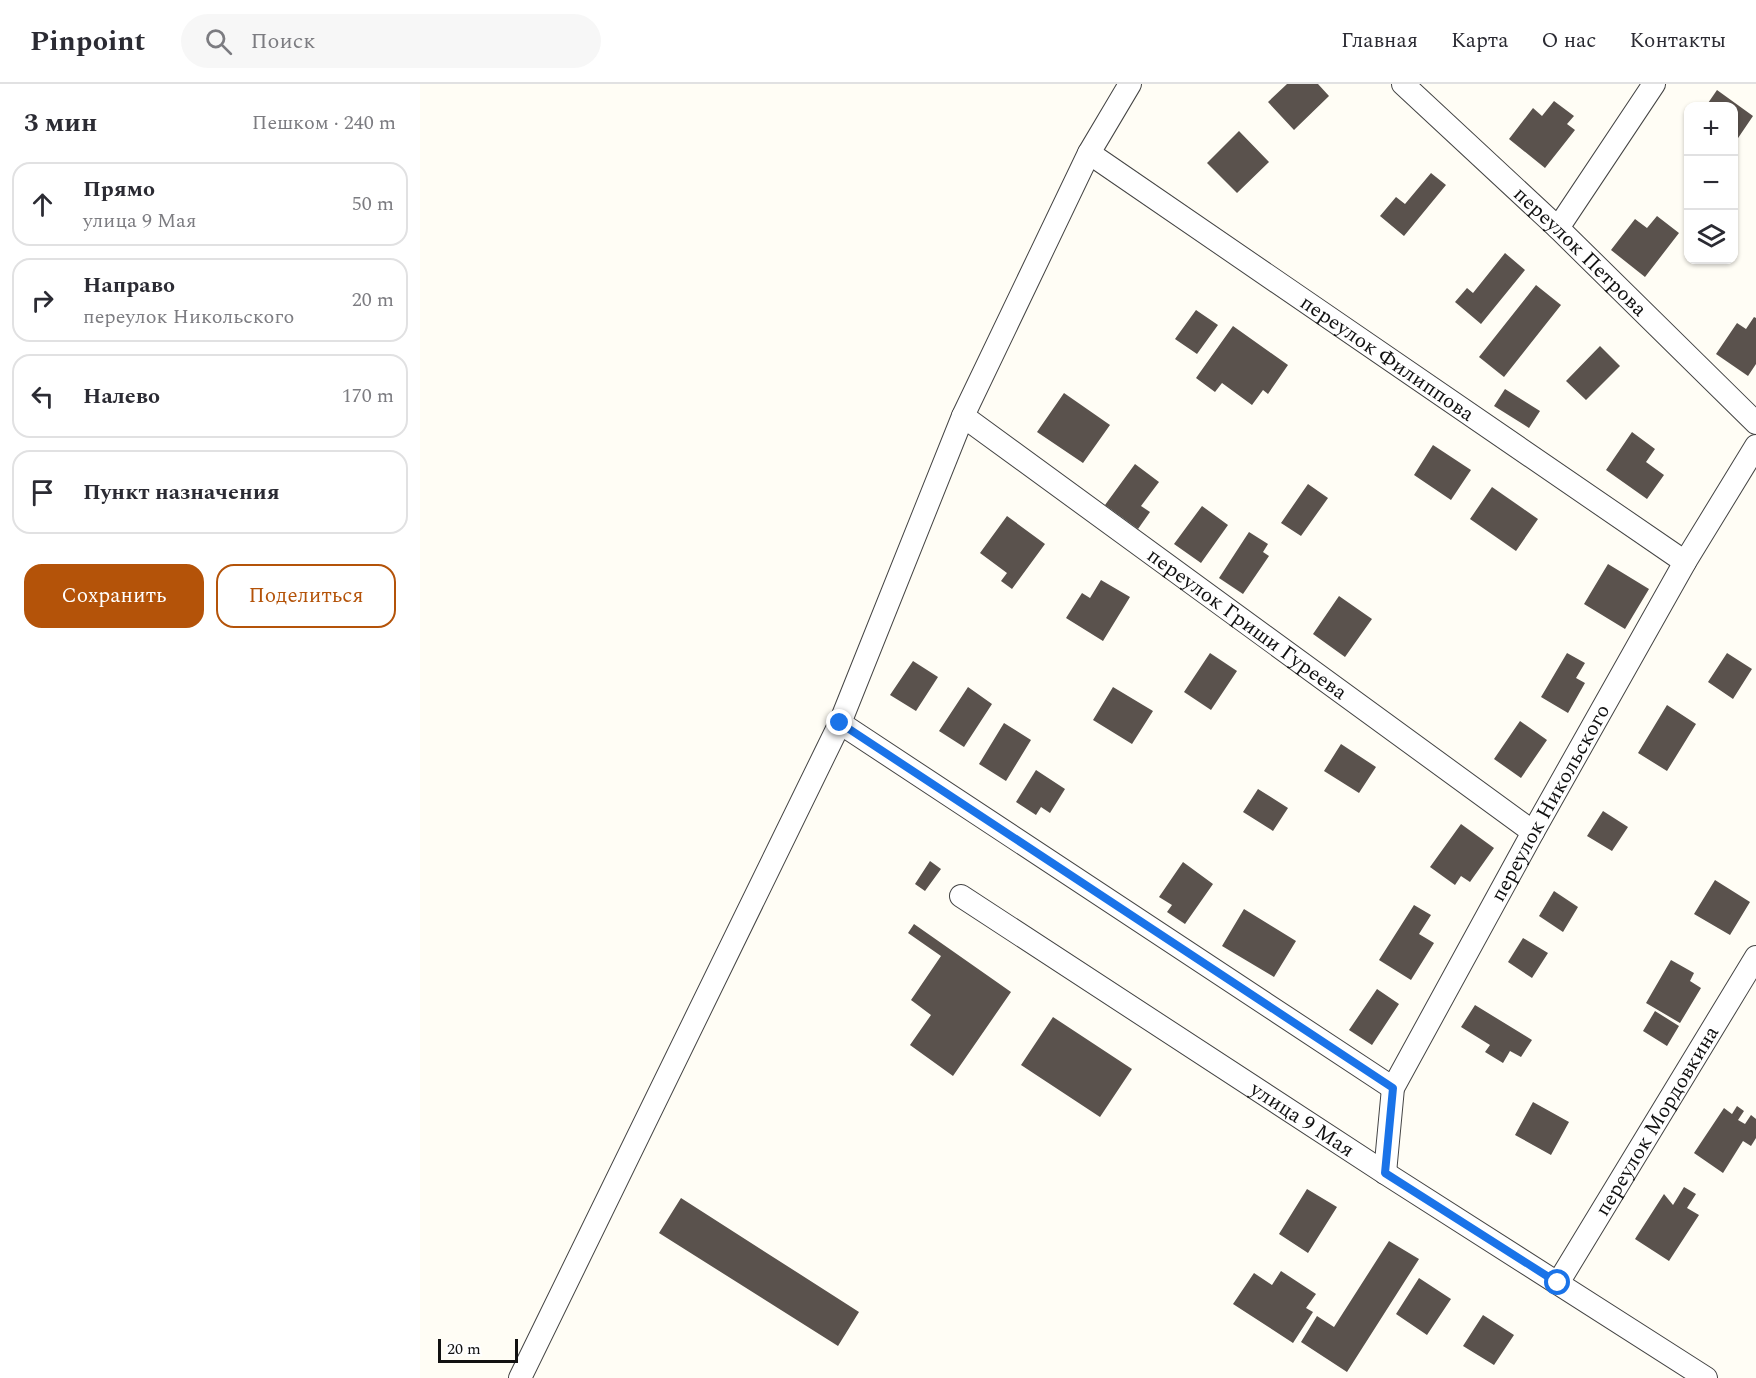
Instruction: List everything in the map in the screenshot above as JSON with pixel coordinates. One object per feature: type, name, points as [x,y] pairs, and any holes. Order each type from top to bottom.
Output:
[{"type":"street","points":[[520,1378],[840,723],[963,416],[1089,153],[1130,84]]},
{"type":"street","name":"переулок Петрова","points":[[1403,84],[1558,228],[1756,423]]},
{"type":"street","points":[[1558,228],[1654,84]]},
{"type":"street","name":"переулок Филиппова","points":[[1089,153],[1685,562]]},
{"type":"street","name":"переулок Гриши Гуреева","points":[[963,416],[1533,832]]},
{"type":"street","name":"переулок Никольского","points":[[1385,1173],[1393,1088],[1533,832],[1685,562],[1756,446]]},
{"type":"street","points":[[840,723],[1393,1088]]},
{"type":"street","name":"улица 9 Мая","points":[[961,896],[1385,1173],[1706,1378]]},
{"type":"street","name":"переулок Мордовкина","points":[[1558,1283],[1756,957]]},
{"type":"building","points":[[1287,84],[1318,84],[1329,96],[1294,130],[1268,102]]},
{"type":"building","points":[[1717,90],[1734,102],[1709,102]]},
{"type":"building","points":[[1554,101],[1574,116],[1567,124],[1575,130],[1545,168],[1509,139],[1533,108],[1542,116]]},
{"type":"building","points":[[1738,105],[1753,116],[1738,138]]},
{"type":"building","points":[[1239,131],[1269,162],[1237,193],[1207,163]]},
{"type":"building","points":[[1431,173],[1446,185],[1404,236],[1380,216],[1396,197],[1405,204]]},
{"type":"building","points":[[1657,216],[1679,233],[1645,277],[1611,250],[1635,219],[1647,228]]},
{"type":"building","points":[[1505,253],[1525,270],[1481,324],[1455,302],[1467,288],[1473,293]]},
{"type":"building","points":[[1536,285],[1561,305],[1504,377],[1479,357]]},
{"type":"building","points":[[1196,310],[1218,325],[1197,354],[1175,339]]},
{"type":"building","points":[[1754,317],[1756,318],[1756,364],[1748,376],[1716,354],[1737,323],[1746,329]]},
{"type":"building","points":[[1233,326],[1288,365],[1268,394],[1263,390],[1252,405],[1222,383],[1215,392],[1196,378]]},
{"type":"building","points":[[1600,346],[1620,366],[1586,400],[1566,381]]},
{"type":"building","points":[[1505,389],[1540,411],[1529,428],[1494,406]]},
{"type":"building","points":[[1064,393],[1110,425],[1083,463],[1037,432]]},
{"type":"building","points":[[1632,432],[1655,449],[1646,462],[1664,475],[1647,499],[1606,470]]},
{"type":"building","points":[[1433,445],[1471,470],[1451,500],[1414,475]]},
{"type":"building","points":[[1135,464],[1159,482],[1141,506],[1150,512],[1138,529],[1105,505]]},
{"type":"building","points":[[1308,484],[1328,498],[1301,536],[1281,523]]},
{"type":"building","points":[[1492,487],[1538,519],[1516,551],[1470,519]]},
{"type":"building","points":[[1202,506],[1228,525],[1201,563],[1174,544]]},
{"type":"building","points":[[1007,516],[1045,544],[1012,589],[1001,581],[1007,573],[980,553]]},
{"type":"building","points":[[1249,532],[1268,544],[1263,552],[1269,556],[1243,594],[1219,578]]},
{"type":"building","points":[[1608,564],[1649,589],[1625,629],[1584,604]]},
{"type":"building","points":[[1101,580],[1130,597],[1103,641],[1066,618],[1082,593],[1090,598]]},
{"type":"building","points":[[1339,596],[1372,619],[1345,657],[1313,634]]},
{"type":"building","points":[[1210,653],[1237,671],[1211,710],[1184,692]]},
{"type":"building","points":[[1567,653],[1585,663],[1576,678],[1585,683],[1568,713],[1541,697]]},
{"type":"building","points":[[1727,653],[1752,669],[1733,699],[1708,682]]},
{"type":"building","points":[[913,661],[938,677],[916,711],[890,695]]},
{"type":"building","points":[[968,687],[992,704],[964,747],[939,731]]},
{"type":"building","points":[[1113,687],[1153,711],[1132,744],[1093,720]]},
{"type":"building","points":[[1667,705],[1696,724],[1667,771],[1638,753]]},
{"type":"building","points":[[1520,721],[1547,740],[1521,778],[1494,759]]},
{"type":"building","points":[[1004,723],[1031,740],[1006,781],[979,764]]},
{"type":"building","points":[[1341,744],[1376,767],[1359,793],[1324,771]]},
{"type":"building","points":[[1036,770],[1065,789],[1050,813],[1041,807],[1036,815],[1016,802]]},
{"type":"building","points":[[1258,789],[1288,808],[1273,831],[1243,812]]},
{"type":"building","points":[[1603,811],[1628,827],[1612,851],[1587,836]]},
{"type":"building","points":[[1461,824],[1494,848],[1470,882],[1461,876],[1455,885],[1430,867]]},
{"type":"building","points":[[930,861],[941,869],[925,891],[915,884]]},
{"type":"building","points":[[1183,862],[1213,884],[1185,924],[1167,912],[1172,905],[1159,897]]},
{"type":"building","points":[[1715,880],[1750,902],[1730,935],[1694,914]]},
{"type":"building","points":[[1554,891],[1578,907],[1563,932],[1539,916]]},
{"type":"building","points":[[1414,905],[1431,915],[1419,934],[1434,943],[1411,980],[1379,960]]},
{"type":"building","points":[[1244,909],[1296,941],[1274,977],[1222,946]]},
{"type":"building","points":[[914,924],[1011,992],[953,1076],[910,1045],[931,1015],[911,1000],[941,956],[908,933]]},
{"type":"building","points":[[1523,938],[1548,953],[1532,978],[1508,962]]},
{"type":"building","points":[[1671,960],[1694,973],[1690,981],[1701,988],[1680,1023],[1646,1003]]},
{"type":"building","points":[[1377,989],[1399,1004],[1372,1045],[1349,1030]]},
{"type":"building","points":[[1475,1005],[1532,1040],[1521,1057],[1510,1051],[1503,1063],[1485,1052],[1490,1045],[1461,1027]]},
{"type":"building","points":[[1655,1011],[1679,1026],[1667,1046],[1643,1031]]},
{"type":"building","points":[[1053,1017],[1132,1069],[1100,1117],[1021,1065]]},
{"type":"building","points":[[1533,1102],[1569,1122],[1551,1155],[1515,1135]]},
{"type":"building","points":[[1737,1106],[1744,1111],[1738,1120],[1745,1124],[1751,1115],[1756,1119],[1756,1138],[1751,1146],[1743,1141],[1723,1173],[1694,1153],[1724,1108],[1732,1114]]},
{"type":"building","points":[[1684,1187],[1696,1194],[1687,1208],[1699,1215],[1669,1261],[1635,1239],[1664,1194],[1673,1205]]},
{"type":"building","points":[[1307,1189],[1337,1207],[1308,1253],[1279,1234]]},
{"type":"building","points":[[681,1198],[859,1312],[838,1346],[659,1233]]},
{"type":"building","points":[[1389,1241],[1419,1259],[1347,1372],[1301,1342],[1317,1316],[1334,1327]]},
{"type":"building","points":[[1281,1271],[1316,1294],[1306,1308],[1313,1312],[1293,1343],[1233,1304],[1254,1273],[1272,1285]]},
{"type":"building","points":[[1419,1278],[1451,1299],[1427,1335],[1396,1314]]},
{"type":"building","points":[[1483,1315],[1514,1335],[1494,1365],[1463,1346]]},
{"type":"route","points":[[840,723],[1393,1088],[1385,1173],[1558,1283]]}]
